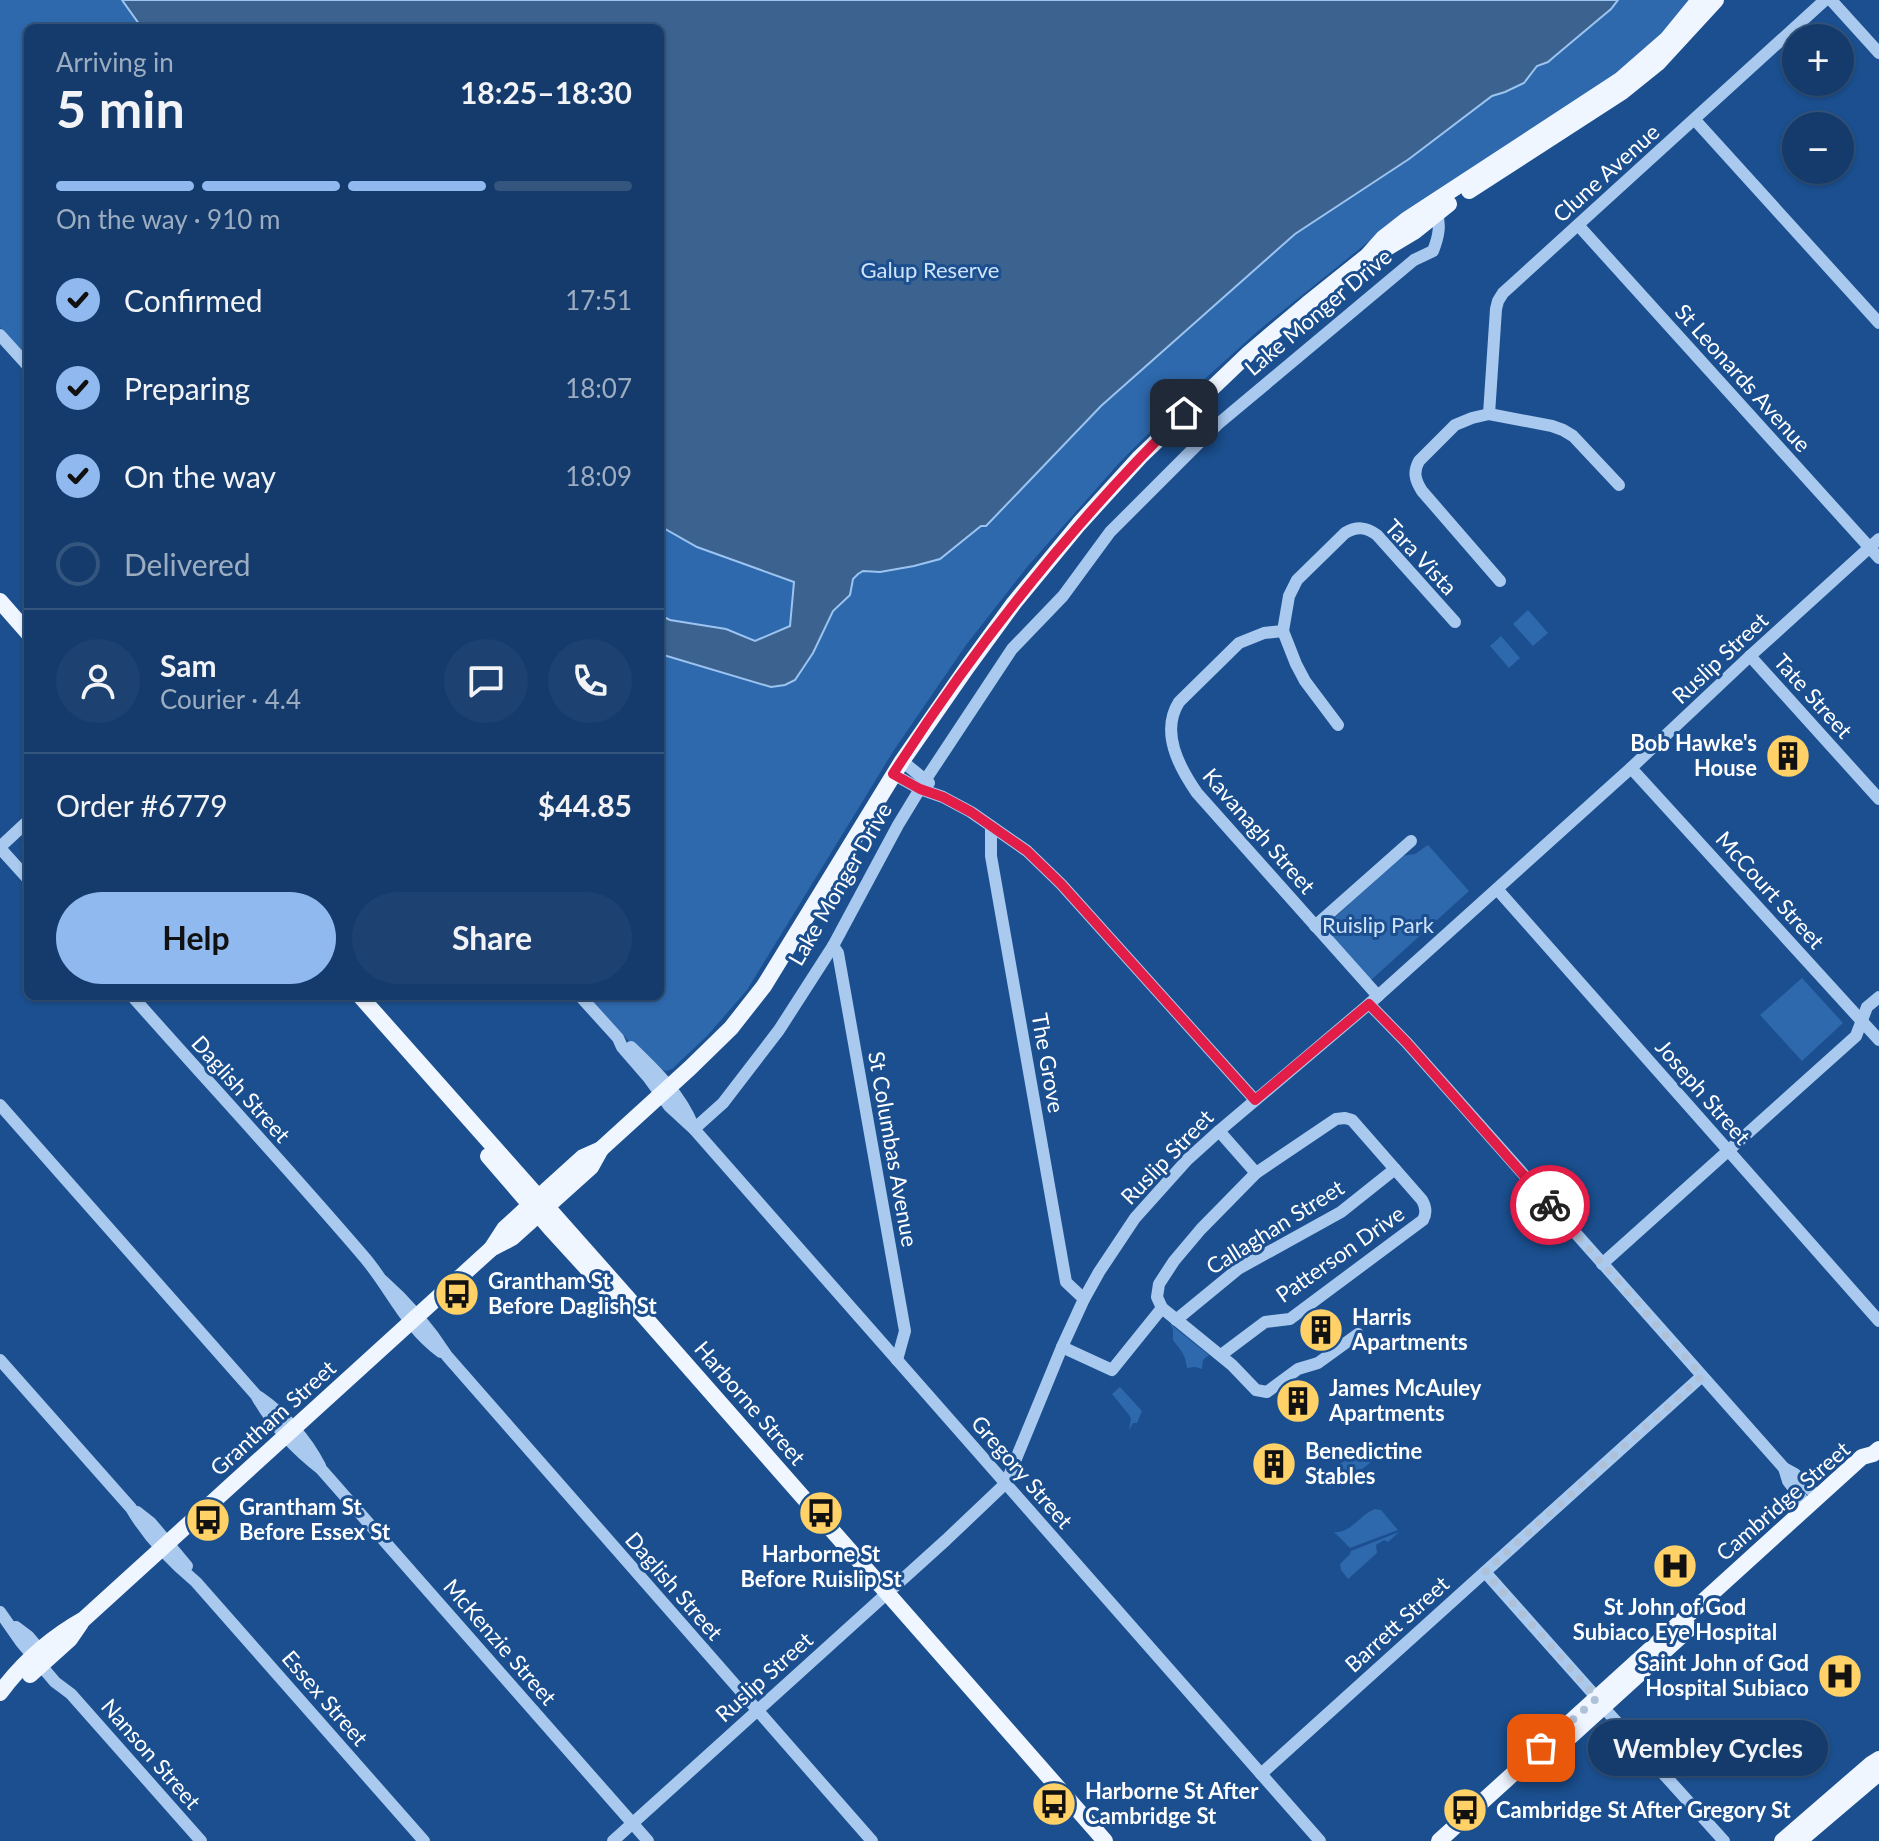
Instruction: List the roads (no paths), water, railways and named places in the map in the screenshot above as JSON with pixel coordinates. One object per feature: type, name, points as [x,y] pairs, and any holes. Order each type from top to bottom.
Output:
[{"type":"main road","name":"Lake Monger Drive","points":[[1436,207],[1620,80],[1667,39],[1699,0]]},
{"type":"main road","name":"Lake Monger Drive","points":[[690,1068],[731,1028],[764,986],[898,767],[1014,603],[1130,468],[1249,353],[1367,256],[1383,238],[1406,220],[1436,207],[1622,92],[1658,63],[1716,0]]},
{"type":"main road","points":[[0,585],[24,612]]},
{"type":"main road","points":[[0,601],[24,628]]},
{"type":"main road","name":"Harborne Street","points":[[352,1000],[539,1206]]},
{"type":"main road","name":"Harborne Street","points":[[363,1000],[763,1465],[1105,1841]]},
{"type":"main road","name":"Grantham Street","points":[[0,1694],[11,1677],[41,1658],[62,1631],[84,1619],[491,1249],[504,1229],[539,1206],[583,1157],[601,1149],[690,1068]]},
{"type":"main road","name":"Cambridge Street","points":[[1455,1841],[1813,1502],[1862,1457],[1876,1452]]},
{"type":"main road","name":"Cambridge Street","points":[[1439,1841],[1869,1465],[1876,1452]]},
{"type":"main road","name":"Harborne Street","points":[[883,1596],[1093,1841]]},
{"type":"main road","points":[[1791,1839],[1879,1759]]},
{"type":"main road","points":[[1791,1839],[1879,1773]]},
{"type":"street","name":"Clune Avenue","points":[[1489,414],[1496,309],[1503,293],[1825,0]]},
{"type":"street","points":[[1831,0],[1879,53]]},
{"type":"street","points":[[1695,120],[1879,323]]},
{"type":"street","name":"Lake Monger Drive","points":[[694,1129],[723,1103],[779,1030],[833,946],[923,784],[1012,649],[1063,596],[1110,532],[1218,424],[1414,260],[1433,251],[1439,234],[1436,207]]},
{"type":"street","name":"St Leonards Avenue","points":[[1578,225],[1874,543],[1879,558]]},
{"type":"street","points":[[0,335],[24,362]]},
{"type":"street","points":[[1500,581],[1422,491],[1416,480],[1415,468],[1455,425],[1489,414],[1563,430],[1573,436],[1619,485]]},
{"type":"street","name":"Tara Vista","points":[[1283,631],[1289,596],[1297,580],[1345,533],[1358,528],[1371,530],[1377,535],[1455,622]]},
{"type":"street","name":"Ruslip Street","points":[[613,1841],[1006,1483],[1062,1347],[1099,1272],[1135,1218],[1187,1160],[1374,1000],[1874,543]]},
{"type":"street","points":[[1283,631],[1305,681],[1338,725]]},
{"type":"street","name":"Kavanagh Street","points":[[1283,631],[1256,635],[1231,650],[1179,702],[1170,730],[1183,771],[1197,793],[1315,926],[1407,1043],[1784,1468],[1788,1481],[1813,1502]]},
{"type":"street","name":"Tate Street","points":[[1750,656],[1879,799]]},
{"type":"street","points":[[898,767],[1027,851],[1061,884],[1255,1100]]},
{"type":"street","name":"McCourt Street","points":[[1631,768],[1879,1040]]},
{"type":"street","points":[[24,825],[0,847],[24,874]]},
{"type":"street","name":"The Grove","points":[[991,826],[991,856],[1066,1282],[1084,1299]]},
{"type":"street","points":[[1315,926],[1411,841]]},
{"type":"street","name":"Joseph Street","points":[[1497,889],[1879,1321]]},
{"type":"street","name":"St Columbas Avenue","points":[[833,946],[838,953],[905,1331],[897,1360]]},
{"type":"street","points":[[1602,1264],[1856,1036],[1867,1007],[1879,997]]},
{"type":"street","name":"Daglish Street","points":[[136,1000],[356,1248],[414,1319],[429,1343],[447,1356],[872,1841]]},
{"type":"street","name":"Gregory Street","points":[[584,1000],[618,1038],[622,1047],[665,1091],[678,1116],[694,1129],[1320,1841]]},
{"type":"street","name":"McKenzie Street","points":[[0,1105],[256,1395],[267,1416],[289,1432],[304,1456],[321,1469],[648,1841]]},
{"type":"street","points":[[1358,1334],[1318,1363],[1298,1369],[1267,1392],[1256,1390],[1221,1355],[1162,1308],[1157,1297],[1158,1288],[1174,1261],[1201,1229],[1256,1173],[1336,1119],[1352,1120],[1395,1169]]},
{"type":"street","points":[[1219,1131],[1256,1173]]},
{"type":"street","name":"Patterson Drive","points":[[1221,1355],[1265,1322],[1290,1319],[1423,1220],[1426,1211],[1422,1200],[1395,1169]]},
{"type":"street","name":"Callaghan Street","points":[[1176,1320],[1238,1269],[1341,1212],[1395,1169]]},
{"type":"street","points":[[1062,1347],[1112,1370],[1162,1308]]},
{"type":"street","name":"Essex Street","points":[[0,1360],[131,1508],[144,1530],[165,1545],[424,1841]]},
{"type":"street","name":"Barrett Street","points":[[1261,1774],[1702,1376]]},
{"type":"street","points":[[1485,1572],[1724,1841]]},
{"type":"street","name":"Nanson Street","points":[[4,1616],[61,1677],[71,1694],[201,1841]]},
{"type":"place","name":"Bob Hawke's House","points":[[1788,756]]},
{"type":"place","name":"Grantham St Before Daglish St","points":[[457,1294]]},
{"type":"place","name":"Harris Apartments","points":[[1321,1330]]},
{"type":"place","name":"James McAuley Apartments","points":[[1298,1401]]},
{"type":"place","name":"Benedictine Stables","points":[[1274,1464]]},
{"type":"place","name":"Harborne St Before Ruislip St","points":[[821,1513]]},
{"type":"place","name":"Grantham St Before Essex St","points":[[208,1520]]},
{"type":"place","name":"St John of God Subiaco Eye Hospital","points":[[1675,1566]]},
{"type":"place","name":"Saint John of God Hospital Subiaco","points":[[1840,1676]]},
{"type":"place","name":"Wembley Cycles","points":[[1541,1748]]},
{"type":"place","name":"Harborne St After Cambridge St","points":[[1054,1804]]},
{"type":"place","name":"Cambridge St After Gregory St","points":[[1465,1810]]},
{"type":"park label","name":"Galup Reserve","points":[[930,270]]},
{"type":"park label","name":"Ruislip Park","points":[[1378,925]]}]
